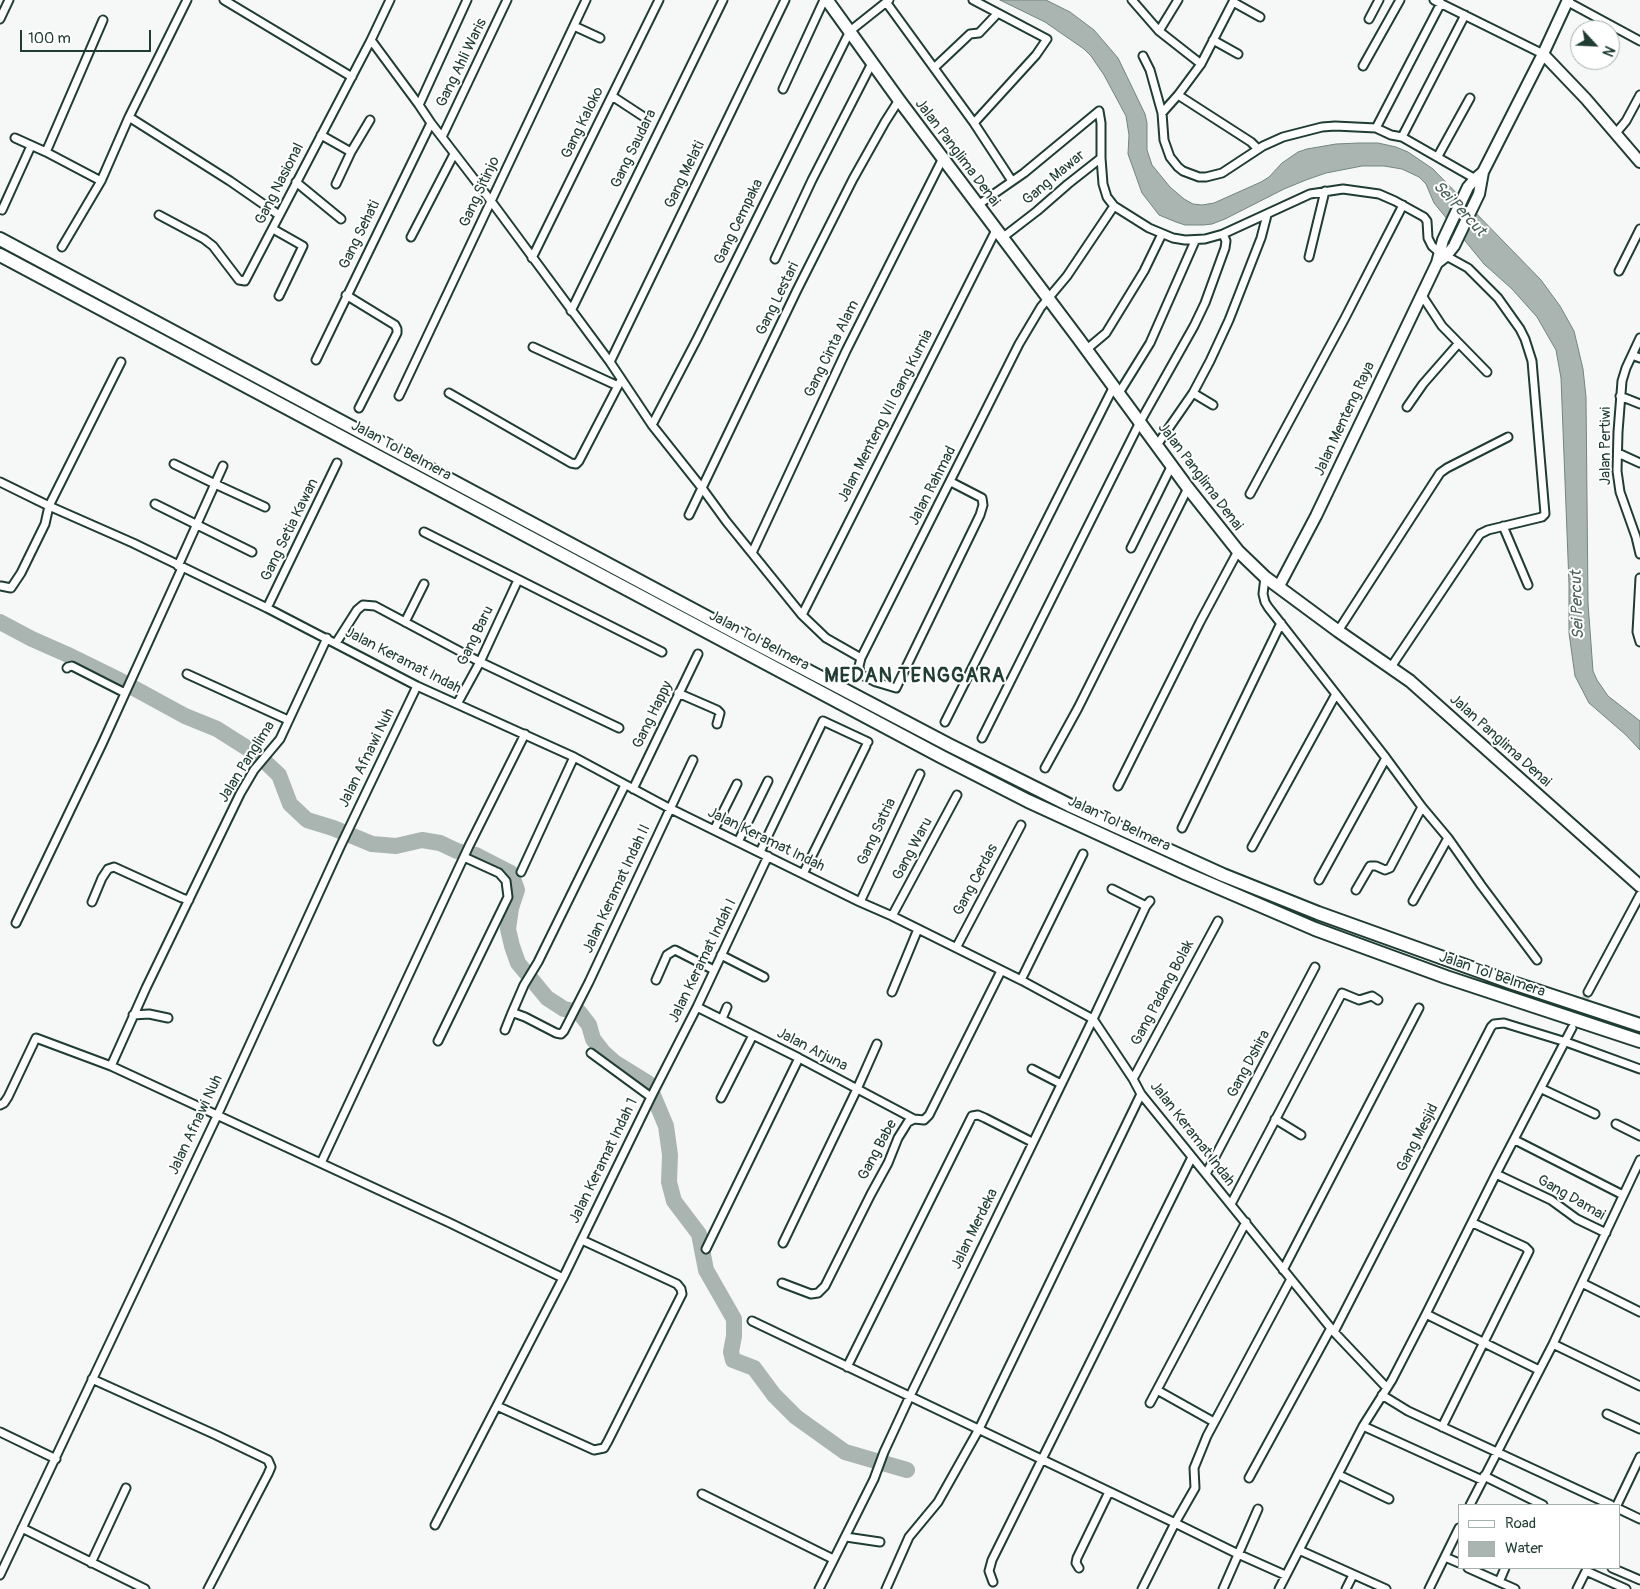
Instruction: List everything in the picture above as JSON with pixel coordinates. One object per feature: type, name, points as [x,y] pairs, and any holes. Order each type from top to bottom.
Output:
[{"type":"highway","name":"Jalan Tol Belmera","points":[[0,239],[757,644],[949,745],[1069,805],[1223,875],[1318,913],[1485,974],[1640,1025]]},
{"type":"highway","name":"Jalan Tol Belmera","points":[[0,255],[933,753],[1028,801],[1187,874],[1315,929],[1446,977],[1640,1041]]},
{"type":"main road","name":"Jalan Panglima Denai","points":[[826,0],[999,234],[1087,349],[1188,488],[1238,551],[1265,577],[1410,681],[1640,886]]},
{"type":"street","points":[[0,20],[9,0]]},
{"type":"street","points":[[62,247],[100,181],[129,117],[187,0]]},
{"type":"street","points":[[224,0],[352,77]]},
{"type":"street","name":"Gang Nasional","points":[[159,215],[208,242],[239,280],[244,281],[247,279],[390,0]]},
{"type":"street","points":[[419,105],[467,0]]},
{"type":"street","name":"Gang Ahli Waris","points":[[442,137],[507,0]]},
{"type":"street","name":"Gang Sitinjo","points":[[399,396],[586,0]]},
{"type":"street","name":"Gang Kaloko","points":[[532,258],[659,0]]},
{"type":"street","name":"Gang Saudara","points":[[571,311],[723,0]]},
{"type":"street","name":"Gang Melati","points":[[610,362],[785,0]]},
{"type":"street","points":[[783,89],[826,0]]},
{"type":"street","points":[[973,0],[1047,39],[1036,55],[974,123]]},
{"type":"street","points":[[1132,0],[1159,31],[1200,64]]},
{"type":"street","points":[[1159,31],[1178,0]]},
{"type":"street","points":[[1369,19],[1379,0]]},
{"type":"street","points":[[1363,66],[1400,0]]},
{"type":"street","points":[[1434,0],[1543,54],[1616,133],[1640,162]]},
{"type":"street","points":[[850,31],[887,1],[974,123],[1012,181]]},
{"type":"street","points":[[1162,112],[1178,95],[1200,64],[1233,1],[1260,17]]},
{"type":"street","points":[[1568,1],[1640,41]]},
{"type":"street","name":"Jalan Menteng Raya","points":[[1279,586],[1316,516],[1421,294],[1442,254],[1443,240],[1468,187],[1480,177],[1568,1]]},
{"type":"street","points":[[1376,128],[1441,3]]},
{"type":"street","points":[[934,68],[970,34],[979,33],[997,14]]},
{"type":"street","points":[[1402,137],[1465,15]]},
{"type":"street","points":[[46,152],[103,20]]},
{"type":"street","points":[[574,26],[600,38]]},
{"type":"street","name":"Gang Cempaka","points":[[652,425],[850,31]]},
{"type":"street","points":[[371,40],[610,362],[620,383],[726,521],[802,615],[826,638],[861,658],[860,674],[876,682],[896,688],[983,505],[982,498],[951,482]]},
{"type":"street","points":[[1213,40],[1238,54]]},
{"type":"street","points":[[1143,56],[1150,70],[1162,112],[1164,140],[1168,152],[1178,167],[1190,175],[1206,177],[1222,173],[1258,149],[1283,136],[1322,127],[1349,127],[1376,128],[1391,135],[1402,137],[1480,177]]},
{"type":"street","points":[[775,259],[812,180],[872,63]]},
{"type":"street","points":[[1178,95],[1251,142],[1258,149]]},
{"type":"street","points":[[1616,133],[1626,121],[1640,95]]},
{"type":"street","points":[[612,96],[644,117]]},
{"type":"street","points":[[1438,156],[1470,98]]},
{"type":"street","name":"Gang Lestari","points":[[689,515],[797,290],[849,187],[884,122],[899,100]]},
{"type":"street","points":[[978,205],[1024,173],[1098,111],[1101,123],[1100,158],[1105,191],[1110,202],[1148,228],[1162,234],[1179,239],[1211,238],[1305,196],[1325,191],[1348,189],[1384,196],[1424,216],[1427,221],[1429,241],[1442,254],[1468,268],[1506,308],[1526,339],[1532,361],[1545,514],[1542,517],[1503,526],[1480,534],[1391,667]]},
{"type":"street","points":[[129,117],[230,181],[279,215]]},
{"type":"street","points":[[336,184],[351,152],[370,120]]},
{"type":"street","name":"Gang Sehati","points":[[316,360],[431,123]]},
{"type":"street","points":[[321,135],[351,152]]},
{"type":"street","points":[[15,138],[46,152],[100,181]]},
{"type":"street","points":[[2,210],[31,146]]},
{"type":"street","points":[[411,237],[454,154]]},
{"type":"street","name":"Gang Cinta Alam","points":[[752,553],[846,351],[943,158]]},
{"type":"street","name":"Gang Mawar","points":[[999,234],[1038,212],[1100,158]]},
{"type":"street","name":"Jalan Menteng Raya","points":[[1442,254],[1454,246],[1479,194],[1480,177]]},
{"type":"street","points":[[296,182],[341,219]]},
{"type":"street","points":[[1309,257],[1325,191]]},
{"type":"street","points":[[1250,494],[1345,318],[1403,204]]},
{"type":"street","name":"Jalan Rahmad","points":[[861,658],[1019,344],[1041,307],[1068,276],[1114,206]]},
{"type":"street","points":[[1157,444],[1194,393],[1229,320],[1261,238],[1266,215]]},
{"type":"street","points":[[273,229],[303,246],[279,296]]},
{"type":"street","points":[[1620,271],[1640,229]]},
{"type":"street","name":"Jalan Menteng VII Gang Kurnia","points":[[802,615],[999,234]]},
{"type":"street","points":[[1087,349],[1106,333],[1144,271],[1162,234]]},
{"type":"street","points":[[982,738],[1140,422],[1205,303],[1225,248],[1226,241],[1223,234]]},
{"type":"street","points":[[945,722],[1117,390],[1150,342],[1195,240]]},
{"type":"street","points":[[1421,294],[1442,326],[1487,372]]},
{"type":"street","points":[[346,295],[395,325],[397,329],[397,334],[359,408]]},
{"type":"street","name":"Jalan Pertiwi","points":[[1640,338],[1624,375],[1620,396],[1617,471],[1618,486],[1640,554]]},
{"type":"street","points":[[1407,407],[1423,384],[1458,344]]},
{"type":"street","points":[[533,347],[620,383]]},
{"type":"street","points":[[1632,355],[1640,358]]},
{"type":"street","points":[[1,586],[8,588],[14,586],[45,524],[49,506],[121,362]]},
{"type":"street","points":[[449,393],[571,463],[576,464],[620,383]]},
{"type":"street","points":[[1194,393],[1213,405]]},
{"type":"street","points":[[1620,396],[1640,404]]},
{"type":"street","points":[[1338,631],[1440,473],[1508,437]]},
{"type":"street","points":[[1618,454],[1640,463]]},
{"type":"street","name":"Gang Setia Kawan","points":[[267,608],[337,463]]},
{"type":"street","points":[[174,464],[265,507]]},
{"type":"street","points":[[1131,548],[1173,465]]},
{"type":"street","points":[[16,923],[131,680],[223,466]]},
{"type":"street","name":"Jalan Keramat Indah","points":[[0,482],[267,608],[417,686],[574,757],[669,808],[1021,980],[1093,1019],[1133,1078],[1141,1094],[1332,1330],[1387,1388]]},
{"type":"street","points":[[1045,768],[1078,708],[1188,488]]},
{"type":"street","points":[[155,504],[252,552]]},
{"type":"street","points":[[1503,526],[1528,585]]},
{"type":"street","points":[[424,532],[662,652]]},
{"type":"street","points":[[1118,786],[1200,622],[1238,551]]},
{"type":"street","points":[[1265,577],[1263,594],[1265,602],[1422,807],[1448,838],[1537,960]]},
{"type":"street","points":[[1640,578],[1637,632],[1640,642]]},
{"type":"street","name":"Gang Baru","points":[[457,704],[480,662],[518,580]]},
{"type":"street","points":[[406,622],[424,584]]},
{"type":"street","points":[[336,643],[357,610],[363,605],[375,606],[480,662],[619,728]]},
{"type":"street","points":[[1182,828],[1281,623]]},
{"type":"street","name":"Jalan Panglima","points":[[111,1066],[133,1014],[240,794],[258,766],[280,739],[327,638]]},
{"type":"street","name":"Gang Happy","points":[[633,789],[698,654]]},
{"type":"street","points":[[67,668],[72,666],[125,692]]},
{"type":"street","points":[[187,674],[288,720]]},
{"type":"street","name":"Jalan Afnawi Nuh","points":[[0,1576],[417,686]]},
{"type":"street","points":[[678,693],[717,710],[720,713],[717,724]]},
{"type":"street","points":[[1252,847],[1336,694]]},
{"type":"street","points":[[760,852],[823,721],[867,744],[803,874]]},
{"type":"street","points":[[321,1163],[471,841],[525,734]]},
{"type":"street","points":[[521,872],[574,757]]},
{"type":"street","points":[[1319,880],[1386,758]]},
{"type":"street","name":"Jalan Keramat Indah II","points":[[511,1014],[517,1014],[561,1034],[564,1031],[589,982],[693,760]]},
{"type":"street","name":"Gang Satria","points":[[860,902],[920,774]]},
{"type":"street","points":[[738,842],[768,781]]},
{"type":"street","points":[[714,830],[737,784]]},
{"type":"street","points":[[505,1030],[524,985],[538,962],[625,785]]},
{"type":"street","name":"Gang Waru","points":[[892,916],[957,795]]},
{"type":"street","points":[[1356,890],[1370,866],[1376,866],[1384,870],[1390,868],[1422,807]]},
{"type":"street","name":"Gang Cerdas","points":[[956,948],[1021,825]]},
{"type":"street","points":[[1413,901],[1448,838]]},
{"type":"street","points":[[1021,980],[1083,854]]},
{"type":"street","points":[[438,1041],[508,898],[506,880],[499,873],[465,856]]},
{"type":"street","name":"Jalan Keramat Indah I","points":[[652,1096],[697,1007],[768,856]]},
{"type":"street","points":[[92,902],[102,878],[108,869],[114,867],[189,900]]},
{"type":"street","name":"Jalan Merdeka","points":[[819,1589],[874,1479],[884,1452],[910,1396],[1148,903],[1112,889]]},
{"type":"street","points":[[1588,992],[1640,895]]},
{"type":"street","name":"Gang Padang Bolak","points":[[1133,1078],[1218,921]]},
{"type":"street","points":[[892,992],[918,929]]},
{"type":"street","points":[[656,980],[667,955],[675,950],[714,970]]},
{"type":"street","points":[[721,955],[764,977]]},
{"type":"street","name":"Gang Dshira","points":[[1206,1174],[1315,968]]},
{"type":"street","name":"Gang Babe","points":[[782,1283],[811,1294],[818,1293],[822,1289],[830,1277],[888,1163],[898,1138],[908,1122],[914,1119],[924,1120],[930,1115],[1001,971]]},
{"type":"street","points":[[1231,1204],[1342,993],[1359,1000],[1372,996],[1378,1000]]},
{"type":"street","name":"Jalan Arjuna","points":[[697,1007],[800,1058],[914,1119]]},
{"type":"street","points":[[722,1019],[727,1007]]},
{"type":"street","points":[[1283,1270],[1419,1008]]},
{"type":"street","points":[[133,1014],[149,1014],[168,1018]]},
{"type":"street","name":"Gang Mesjid","points":[[1249,1478],[1332,1330],[1491,1027],[1496,1023],[1504,1023],[1566,1042],[1640,1069]]},
{"type":"street","points":[[1278,1589],[1363,1426],[1387,1388],[1426,1314],[1572,1028]]},
{"type":"street","points":[[721,1098],[753,1035]]},
{"type":"street","points":[[0,1105],[8,1098],[36,1038],[111,1066],[563,1278]]},
{"type":"street","points":[[783,1243],[877,1044]]},
{"type":"street","points":[[591,1053],[652,1096]]},
{"type":"street","points":[[706,1249],[800,1058]]},
{"type":"street","points":[[1032,1069],[1061,1084]]},
{"type":"street","points":[[1542,1089],[1595,1114]]},
{"type":"street","points":[[886,1589],[910,1537],[938,1502],[979,1429],[1141,1094]]},
{"type":"street","name":"Jalan Keramat Indah 1","points":[[435,1525],[563,1278],[652,1096]]},
{"type":"street","points":[[847,1367],[972,1116],[978,1115],[985,1118],[1032,1142]]},
{"type":"street","points":[[1276,1119],[1301,1135]]},
{"type":"street","points":[[1616,1124],[1640,1136]]},
{"type":"street","points":[[1515,1140],[1623,1195]]},
{"type":"street","points":[[993,1582],[989,1571],[990,1566],[1192,1157]]},
{"type":"street","points":[[1470,1504],[1553,1344],[1640,1160]]},
{"type":"street","name":"Gang Damai","points":[[1496,1174],[1551,1200],[1577,1219],[1606,1233]]},
{"type":"street","points":[[1150,1403],[1246,1222]]},
{"type":"street","points":[[1442,1427],[1529,1251],[1525,1246],[1473,1223]]},
{"type":"street","points":[[497,1406],[594,1450],[604,1448],[608,1441],[682,1294],[677,1284],[582,1240]]},
{"type":"street","points":[[1142,1589],[1195,1488],[1194,1468],[1214,1422],[1291,1280]]},
{"type":"street","points":[[1582,1283],[1640,1312]]},
{"type":"street","points":[[1426,1314],[1539,1370]]},
{"type":"street","points":[[752,1321],[1238,1554],[1286,1575]]},
{"type":"street","points":[[1553,1344],[1640,1386]]},
{"type":"street","points":[[92,1379],[224,1438],[268,1460],[271,1467],[268,1474],[208,1589]]},
{"type":"street","points":[[1157,1390],[1214,1422]]},
{"type":"street","points":[[1382,1395],[1408,1411],[1609,1504]]},
{"type":"street","points":[[1607,1414],[1640,1430]]},
{"type":"street","points":[[1363,1426],[1541,1504]]},
{"type":"street","points":[[0,1432],[56,1459]]},
{"type":"street","points":[[1617,1504],[1640,1457]]},
{"type":"street","points":[[1339,1475],[1390,1499]]},
{"type":"street","points":[[91,1563],[126,1488]]},
{"type":"street","points":[[1079,1568],[1077,1566],[1077,1558],[1109,1492]]},
{"type":"street","points":[[702,1494],[834,1558]]},
{"type":"street","points":[[1223,1589],[1258,1509]]},
{"type":"street","points":[[1620,1509],[1640,1519]]},
{"type":"street","points":[[22,1528],[145,1589]]},
{"type":"street","points":[[1429,1589],[1458,1530]]},
{"type":"street","points":[[846,1536],[880,1542]]},
{"type":"street","points":[[1299,1550],[1386,1589]]},
{"type":"street","points":[[1445,1557],[1458,1563]]},
{"type":"street","points":[[1470,1569],[1514,1589]]},
{"type":"street","points":[[1499,1582],[1505,1569]]},
{"type":"street","points":[[1614,1569],[1640,1580]]},
{"type":"street","points":[[1577,1589],[1587,1570],[1626,1589]]},
{"type":"street","points":[[1346,1589],[1353,1574]]},
{"type":"water","name":"Sei Percut","points":[[1000,0],[1046,0],[1070,12],[1094,30],[1118,58],[1145,114],[1147,150],[1152,165],[1170,187],[1193,204],[1214,203],[1261,182],[1269,177],[1282,163],[1298,152],[1307,149],[1336,144],[1378,143],[1408,152],[1433,169],[1541,280],[1560,306],[1574,331],[1583,369],[1586,397],[1588,603],[1593,671],[1608,696],[1640,721],[1640,750],[1626,735],[1589,703],[1575,676],[1569,633],[1569,584],[1561,378],[1556,350],[1537,317],[1512,289],[1484,264],[1434,203],[1426,184],[1419,177],[1402,169],[1384,166],[1362,166],[1326,173],[1306,180],[1212,224],[1185,225],[1159,215],[1142,193],[1128,154],[1129,135],[1126,116],[1104,75],[1091,56],[1045,22]]},
{"type":"waterway","points":[[0,622],[119,680],[185,716],[217,729],[258,755],[279,775],[290,804],[307,820],[333,828],[372,844],[396,846],[422,840],[440,843],[457,851],[476,855],[511,873],[517,890],[511,908],[508,929],[518,963],[547,998],[564,1009],[579,1012],[589,1025],[593,1039],[603,1052],[614,1062],[648,1083],[666,1126],[670,1155],[669,1182],[674,1201],[699,1234],[706,1270],[734,1319],[734,1336],[731,1352],[733,1360],[754,1368],[774,1395],[796,1417],[845,1452],[907,1470]]},
{"type":"tunnel","points":[[1576,1021],[1588,992]]},
{"type":"district","name":"MEDAN TENGGARA","points":[[915,677]]}]
